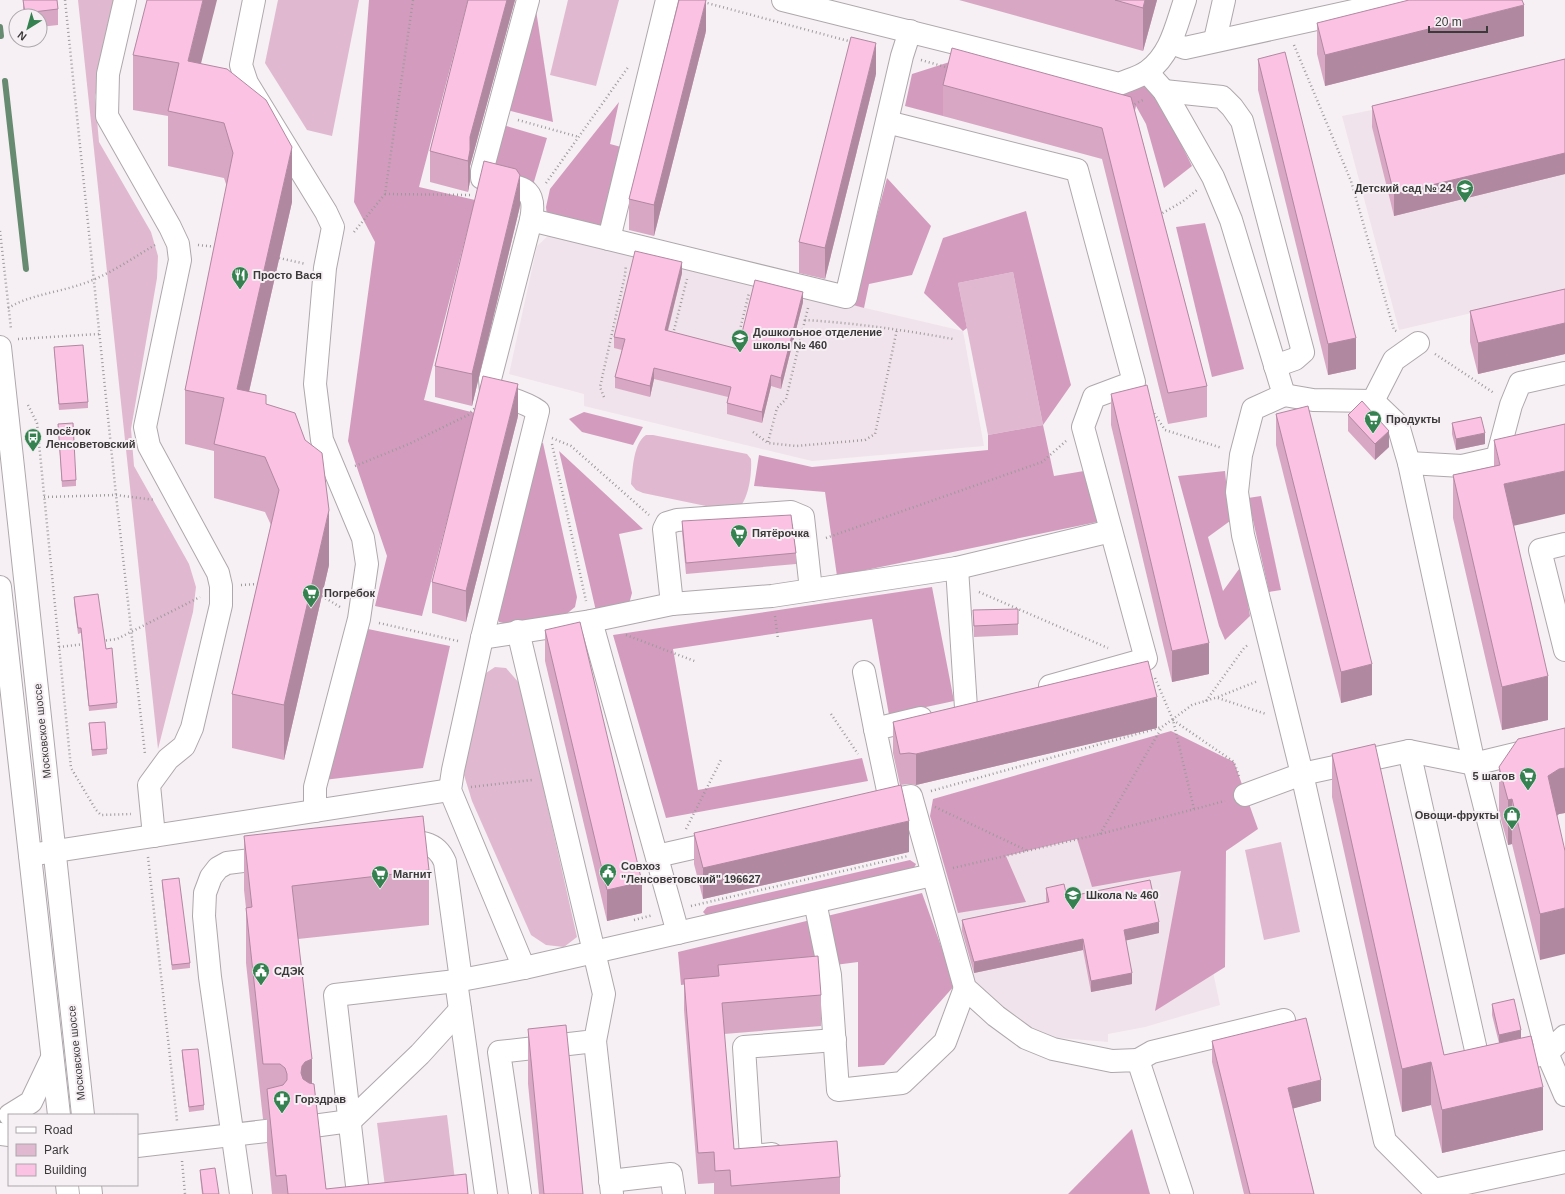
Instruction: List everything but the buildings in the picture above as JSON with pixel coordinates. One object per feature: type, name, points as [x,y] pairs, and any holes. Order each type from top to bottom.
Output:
[{"type":"main road","points":[[126,0],[108,74],[108,116],[178,244],[180,260],[145,427],[148,446],[218,573],[221,586],[221,605],[192,728],[184,746],[168,759],[149,785],[151,812],[150,836]]},
{"type":"main road","points":[[254,0],[241,65],[236,106],[268,118]]},
{"type":"main road","points":[[524,968],[450,790],[482,638],[538,411],[527,403],[500,396],[491,391],[490,379],[531,220],[533,209],[532,198],[527,190],[482,178],[482,171],[528,0]]},
{"type":"main road","points":[[609,239],[667,0]]},
{"type":"main road","points":[[783,0],[848,8],[910,31],[1119,84],[1147,72],[1162,57],[1171,43],[1185,0]]},
{"type":"main road","points":[[1215,40],[1224,0]]},
{"type":"main road","points":[[1171,43],[1185,48],[1215,40],[1403,0]]},
{"type":"main road","points":[[531,220],[846,297],[888,122],[902,56],[910,31]]},
{"type":"main road","points":[[241,65],[247,83],[326,212],[333,227],[325,268],[315,384],[322,440],[363,538],[367,564],[359,618],[315,787],[315,811]]},
{"type":"main road","points":[[1147,72],[1164,91],[1213,177],[1231,220],[1284,395]]},
{"type":"main road","points":[[1164,91],[1222,97],[1232,107],[1242,121],[1303,352],[1295,359],[1275,366]]},
{"type":"main road","points":[[888,122],[1077,170],[1134,382],[1094,397],[1083,427],[1111,531],[1141,661],[1028,692]]},
{"type":"main road","name":"Московское шоссе","points":[[7,339],[29,611],[82,1114]]},
{"type":"main road","points":[[1373,401],[1394,360],[1418,343]]},
{"type":"main road","points":[[1409,463],[1462,466],[1497,458],[1510,405],[1520,383],[1565,373]]},
{"type":"main road","points":[[1565,1095],[1547,1053],[1474,764],[1409,463],[1398,425],[1373,401],[1313,400],[1284,395],[1252,409],[1241,455],[1237,492],[1243,536],[1302,774],[1385,1141],[1434,1190],[1565,1162]]},
{"type":"main road","points":[[672,604],[664,529],[667,523],[677,520],[791,512],[803,518],[811,590]]},
{"type":"main road","points":[[482,638],[518,631],[591,621],[672,604],[957,575],[1111,531]]},
{"type":"main road","points":[[1565,544],[1540,550],[1565,650]]},
{"type":"main road","points":[[957,575],[966,708]]},
{"type":"main road","points":[[0,587],[1,616],[30,855],[59,1114]]},
{"type":"main road","points":[[1,616],[29,611]]},
{"type":"main road","points":[[591,621],[678,933]]},
{"type":"main road","points":[[518,631],[604,994],[594,1042],[611,1188],[671,1174],[674,1194]]},
{"type":"main road","points":[[864,672],[890,800]]},
{"type":"main road","points":[[875,729],[989,702]]},
{"type":"main road","points":[[1245,795],[1302,774],[1409,751],[1474,764],[1565,742]]},
{"type":"main road","points":[[1409,751],[1480,1068],[1547,1053],[1565,1036]]},
{"type":"main road","points":[[30,855],[450,790]]},
{"type":"main road","points":[[815,902],[830,975],[838,1090],[902,1083],[945,1042],[965,988],[938,872],[926,852],[911,796],[867,806]]},
{"type":"main road","points":[[657,856],[744,836]]},
{"type":"main road","points":[[372,846],[411,842],[428,844],[440,852],[445,862],[459,981],[460,1010],[486,1194]]},
{"type":"main road","points":[[241,1194],[210,977],[204,916],[205,893],[211,877],[218,868],[227,862],[296,855]]},
{"type":"main road","points":[[358,1194],[335,995],[459,981],[524,968],[815,902],[938,872]]},
{"type":"main road","points":[[965,988],[996,1016],[1026,1038],[1053,1049],[1112,1061],[1138,1060],[1152,1052],[1284,1020]]},
{"type":"main road","points":[[313,1126],[350,1121],[420,1054],[460,1010]]},
{"type":"main road","points":[[789,1153],[751,1156],[744,1048],[835,1040]]},
{"type":"main road","points":[[520,1194],[500,1052],[594,1042]]},
{"type":"main road","points":[[11,1114],[31,1102],[52,1058]]},
{"type":"main road","points":[[1138,1060],[1182,1194]]},
{"type":"main road","points":[[138,1146],[275,1130]]},
{"type":"path","points":[[65,0],[95,278],[116,495],[149,785]]},
{"type":"path","points":[[350,237],[385,194],[412,0]]},
{"type":"path","points":[[696,0],[856,43]]},
{"type":"path","points":[[1286,26],[1351,181],[1394,330],[1418,343],[1510,405]]},
{"type":"path","points":[[902,56],[956,69]]},
{"type":"path","points":[[532,198],[543,187],[632,62]]},
{"type":"path","points":[[1125,108],[1164,91]]},
{"type":"path","points":[[497,114],[579,137]]},
{"type":"path","points":[[1154,218],[1182,202],[1213,177]]},
{"type":"path","points":[[385,194],[473,194],[477,190],[482,178]]},
{"type":"path","points":[[0,231],[8,308],[7,339],[100,334]]},
{"type":"path","points":[[8,308],[21,300],[80,285],[109,272],[158,243],[225,248]]},
{"type":"path","points":[[279,258],[325,268]]},
{"type":"path","points":[[604,397],[600,387],[625,275],[626,263]]},
{"type":"path","points":[[672,338],[687,278]]},
{"type":"path","points":[[734,353],[751,287]]},
{"type":"path","points":[[768,443],[777,408],[786,399],[805,320]]},
{"type":"path","points":[[753,432],[768,443],[796,446],[865,440],[875,434],[897,329]]},
{"type":"path","points":[[1134,382],[1165,430],[1241,455]]},
{"type":"path","points":[[357,465],[410,444],[468,415],[491,391]]},
{"type":"path","points":[[27,403],[37,423],[59,647],[68,758],[76,779],[101,815],[151,812]]},
{"type":"path","points":[[807,545],[1042,462],[1083,427]]},
{"type":"path","points":[[664,529],[571,446],[550,437],[591,621],[697,662]]},
{"type":"path","points":[[44,497],[116,495],[179,503]]},
{"type":"path","points":[[957,575],[1106,647],[1141,661],[1173,720],[1194,809]]},
{"type":"path","points":[[95,642],[117,640],[221,586],[263,584]]},
{"type":"path","points":[[322,596],[359,618],[458,641]]},
{"type":"path","points":[[1206,701],[1244,648],[1266,629]]},
{"type":"path","points":[[59,647],[88,643]]},
{"type":"path","points":[[911,796],[1162,727],[1192,705],[1218,697],[1277,673]]},
{"type":"path","points":[[1218,697],[1267,714],[1288,719]]},
{"type":"path","points":[[938,872],[1100,834],[1245,795],[1234,762],[1173,720]]},
{"type":"path","points":[[1100,834],[1162,727]]},
{"type":"path","points":[[450,790],[552,778]]},
{"type":"path","points":[[911,796],[1028,851]]},
{"type":"path","points":[[150,836],[185,1194]]},
{"type":"path","points":[[626,922],[672,910],[926,852]]},
{"type":"shaded area","points":[[369,0],[468,0],[419,187],[475,200],[424,400],[475,413],[422,616],[375,606],[387,556],[348,441],[375,242],[354,202]]},
{"type":"shaded area","points":[[536,10],[553,122],[507,110]]},
{"type":"shaded area","points":[[959,59],[1150,81],[1192,166],[1164,188],[1146,124],[1136,106],[1131,128],[943,116],[905,106],[912,74]]},
{"type":"shaded area","name":"Детский сад № 24","points":[[1565,71],[1565,291],[1399,330],[1342,116]]},
{"type":"shaded area","points":[[619,102],[610,144],[625,148],[603,228],[547,217],[546,207],[550,189]]},
{"type":"shaded area","points":[[503,125],[547,138],[533,185],[491,173]]},
{"type":"shaded area","points":[[887,178],[931,226],[912,275],[869,284],[864,308],[853,305]]},
{"type":"shaded area","points":[[1026,211],[1071,385],[1043,425],[1013,272],[958,283],[967,328],[963,331],[924,293],[943,238]]},
{"type":"shaded area","points":[[1205,223],[1244,369],[1212,377],[1176,227]]},
{"type":"shaded area","name":"Дошкольное отделение школы № 460","points":[[550,234],[963,331],[984,446],[812,461],[584,406],[584,394],[509,374],[537,246]]},
{"type":"shaded area","points":[[584,412],[643,427],[633,445],[582,432],[569,419]]},
{"type":"shaded area","points":[[1043,425],[1054,476],[1084,471],[1097,522],[837,576],[825,492],[754,486],[759,455],[812,467],[988,450],[988,435]]},
{"type":"shaded area","points":[[543,443],[577,597],[575,607],[564,616],[508,624],[499,622],[497,615],[535,444]]},
{"type":"shaded area","points":[[559,451],[643,529],[619,534],[632,593],[629,604],[596,611]]},
{"type":"shaded area","points":[[1225,471],[1230,521],[1208,537],[1223,591],[1242,565],[1250,616],[1225,640],[1219,626],[1178,476]]},
{"type":"shaded area","points":[[1261,496],[1281,590],[1269,592],[1248,498]]},
{"type":"shaded area","points":[[932,587],[954,701],[889,715],[872,619],[673,649],[698,790],[862,758],[868,781],[666,818],[613,635]]},
{"type":"shaded area","points":[[368,629],[450,646],[423,768],[324,780]]},
{"type":"shaded area","points":[[1171,731],[1234,762],[1258,829],[1226,851],[1225,967],[1155,1011],[1181,871],[1092,887],[1077,839],[1006,856],[1026,902],[958,913],[930,816],[933,799]]},
{"type":"shaded area","name":"Школа № 460","points":[[1177,800],[1220,1005],[1145,1027],[1108,1034],[1108,1042],[1048,1037],[1000,1013],[957,962],[936,858]]},
{"type":"shaded area","points":[[910,860],[916,864],[913,870],[709,918],[703,912],[707,907]]},
{"type":"shaded area","points":[[922,893],[955,985],[884,1065],[858,1067],[858,962],[681,985],[678,952]]},
{"type":"shaded area","points":[[1132,1129],[1150,1194],[1068,1194]]},
{"type":"green space","points":[[78,0],[117,0],[95,97],[99,142],[151,232],[158,256],[157,278],[131,429],[134,466],[189,564],[196,587],[193,612],[158,749]]},
{"type":"green space","points":[[278,0],[359,0],[332,136],[307,130],[265,63]]},
{"type":"green space","points":[[568,0],[619,0],[596,86],[550,75]]},
{"type":"green space","points":[[1013,272],[1043,425],[988,435],[958,283]]},
{"type":"green space","points":[[646,435],[653,435],[747,454],[751,459],[751,472],[749,487],[744,502],[735,512],[643,493],[636,490],[631,484],[634,457],[638,444]]},
{"type":"green space","points":[[495,667],[506,668],[520,684],[577,937],[564,947],[546,945],[531,935],[472,801],[464,775],[470,726],[483,675]]},
{"type":"green space","points":[[1281,842],[1300,932],[1264,940],[1245,850]]},
{"type":"green space","points":[[447,1115],[455,1180],[385,1187],[377,1123]]},
{"type":"waterway","points":[[0,27],[1,36]]},
{"type":"waterway","points":[[5,81],[26,269]]},
{"type":"place","name":"Детский сад № 24","points":[[1465,203]]},
{"type":"place","name":"Просто Вася","points":[[240,290]]},
{"type":"place","name":"Дошкольное отделение школы № 460","points":[[740,353]]},
{"type":"place","name":"Продукты","points":[[1373,434]]},
{"type":"place","name":"посёлок Ленсоветовский","points":[[33,452]]},
{"type":"place","name":"Пятёрочка","points":[[739,548]]},
{"type":"place","name":"Погребок","points":[[311,608]]},
{"type":"place","name":"5 шагов","points":[[1528,791]]},
{"type":"place","name":"Овощи-фрукты","points":[[1512,830]]},
{"type":"place","name":"Совхоз \"Ленсоветовский\" 196627","points":[[608,887]]},
{"type":"place","name":"Магнит","points":[[380,889]]},
{"type":"place","name":"Школа № 460","points":[[1073,910]]},
{"type":"place","name":"СДЭК","points":[[261,986]]},
{"type":"place","name":"Горздрав","points":[[282,1114]]}]
